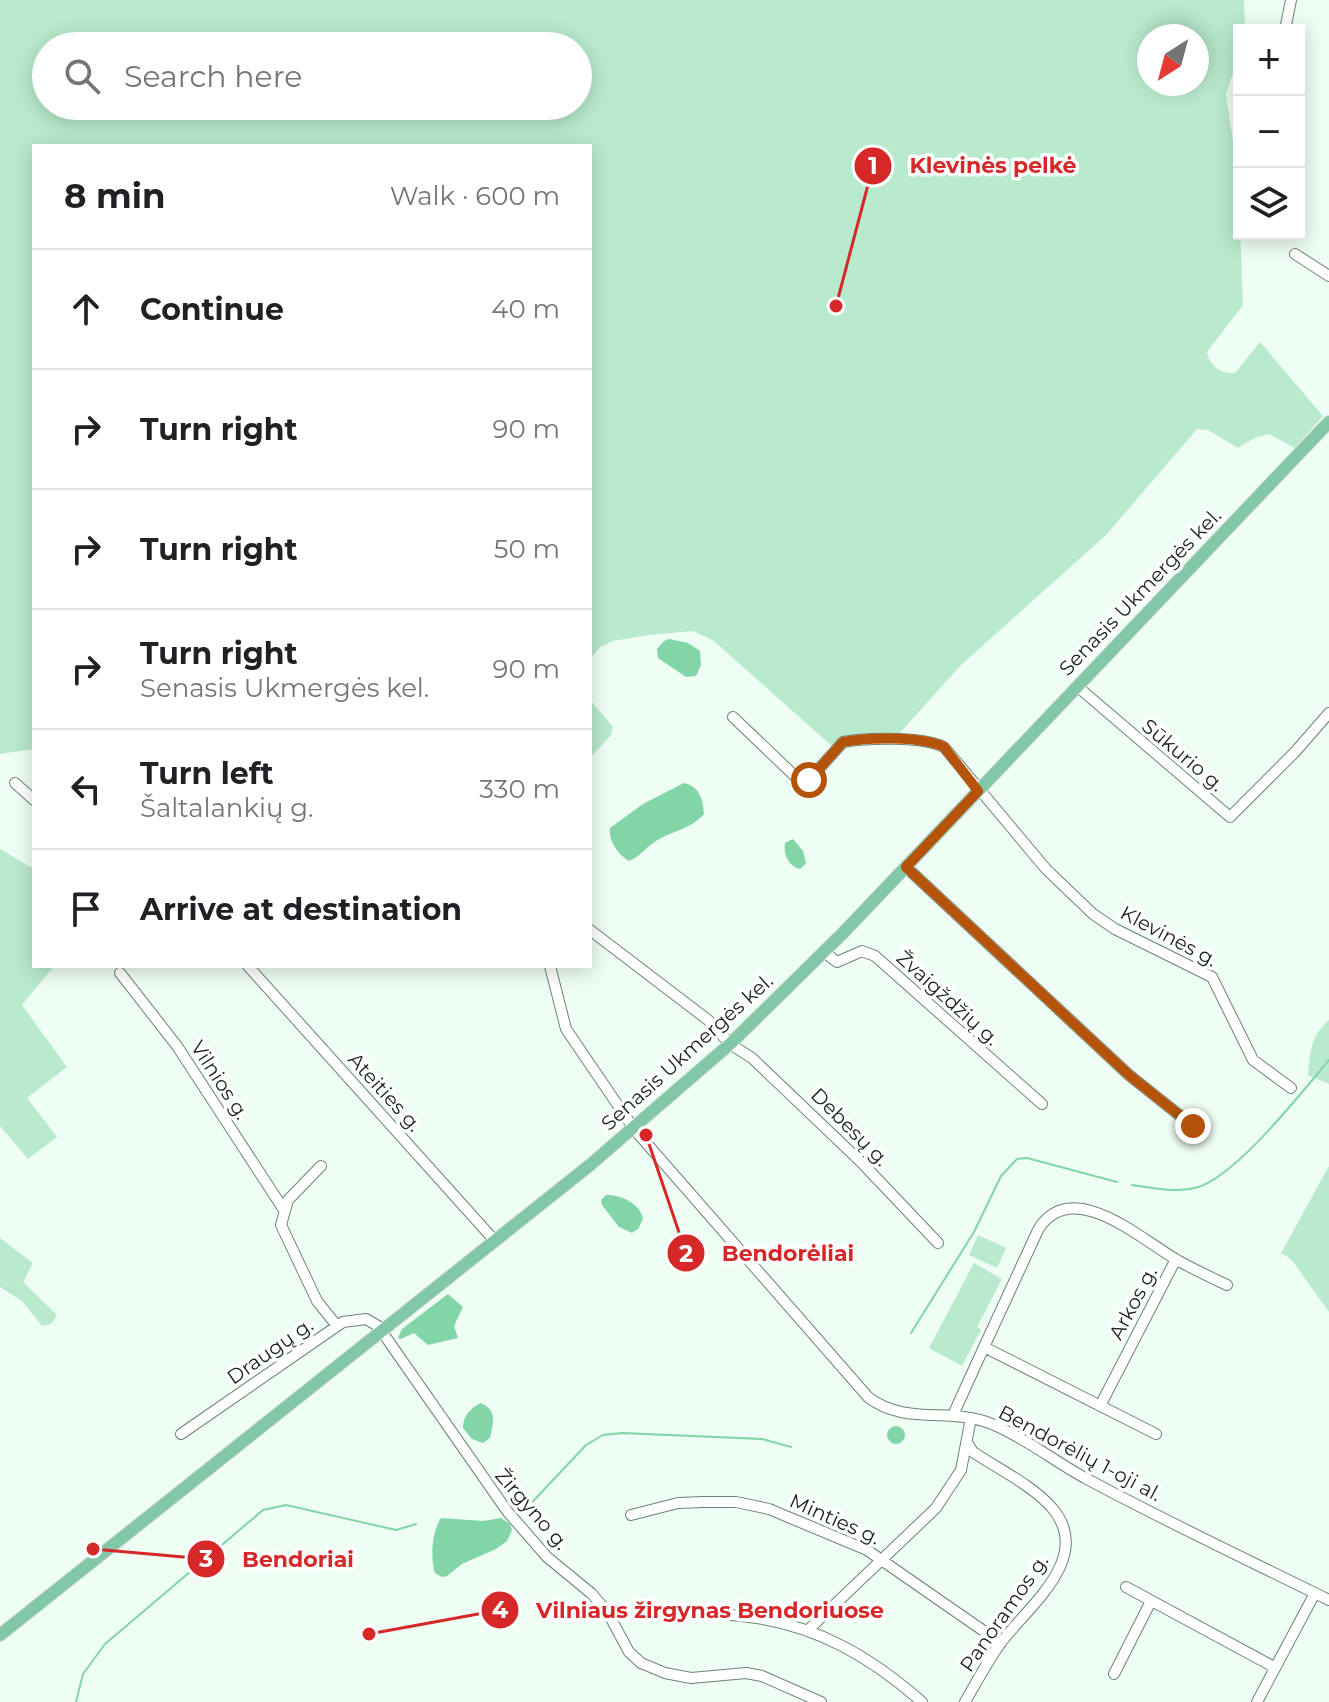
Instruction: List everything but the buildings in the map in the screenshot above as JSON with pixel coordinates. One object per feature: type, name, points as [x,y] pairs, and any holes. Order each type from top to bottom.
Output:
[{"type":"main road","name":"Senasis Ukmergės kel.","points":[[0,1635],[634,1129],[730,1044],[906,867],[1329,422]]},
{"type":"street","points":[[1286,24],[1291,0]]},
{"type":"street","points":[[1295,254],[1329,276]]},
{"type":"street","name":"Sūkurio g.","points":[[1078,687],[1230,817],[1329,713]]},
{"type":"street","name":"Klevinės g.","points":[[733,717],[801,782],[809,780],[843,742],[908,740],[944,747],[1046,869],[1093,914],[1122,933],[1212,977],[1253,1060],[1291,1088]]},
{"type":"street","points":[[15,783],[32,798]]},
{"type":"street","points":[[906,867],[1129,1075],[1193,1126]]},
{"type":"street","name":"Debesų g.","points":[[592,932],[708,1020],[730,1044],[752,1058],[938,1243]]},
{"type":"street","name":"Žvaigždžių g.","points":[[824,952],[837,962],[862,951],[875,956],[1042,1104]]},
{"type":"street","name":"Ateities g.","points":[[250,968],[495,1241]]},
{"type":"street","name":"Bendorėlių 1-oji al.","points":[[551,968],[566,1029],[634,1129],[868,1397],[878,1405],[899,1413],[953,1415],[1001,1428],[1085,1478],[1329,1600]]},
{"type":"street","name":"Vilnios g.","points":[[120,973],[177,1046],[284,1210],[281,1225],[317,1301],[337,1326]]},
{"type":"street","points":[[284,1210],[288,1200],[321,1166]]},
{"type":"street","name":"Arkos g.","points":[[953,1415],[1038,1230],[1046,1218],[1059,1210],[1078,1209],[1116,1219],[1176,1259],[1100,1406]]},
{"type":"street","points":[[1176,1259],[1227,1285]]},
{"type":"street","name":"Draugų g.","points":[[181,1434],[337,1326],[355,1319],[366,1319],[378,1326],[381,1332]]},
{"type":"street","name":"Žirgyno g.","points":[[381,1332],[507,1511],[547,1557],[592,1594],[608,1613],[629,1652],[641,1663],[665,1673],[691,1678],[746,1673],[762,1676],[821,1702]]},
{"type":"street","points":[[984,1347],[1156,1434]]},
{"type":"street","points":[[808,1630],[936,1508],[961,1470],[971,1418]]},
{"type":"street","name":"Panoramos g.","points":[[965,1702],[1001,1643],[1058,1574],[1066,1553],[1064,1533],[1054,1510],[973,1452],[968,1444]]},
{"type":"street","name":"Minties g.","points":[[631,1515],[678,1503],[736,1502],[769,1509],[882,1559],[1001,1643]]},
{"type":"street","points":[[1126,1587],[1274,1667]]},
{"type":"street","points":[[1257,1702],[1315,1593]]},
{"type":"street","points":[[1114,1674],[1151,1601]]},
{"type":"street","points":[[663,1612],[749,1617],[808,1630],[859,1653],[922,1702]]},
{"type":"shaded area","points":[[0,0],[1244,0],[1245,24],[1233,24],[1233,73],[1226,94],[1233,142],[1233,240],[1240,240],[1243,305],[1207,352],[1216,368],[1235,373],[1260,342],[1323,416],[1295,448],[1269,434],[1238,448],[1208,430],[1197,429],[1106,535],[961,665],[898,735],[833,747],[714,641],[693,631],[613,641],[600,647],[592,657],[592,144],[32,144],[32,749],[0,754]]},
{"type":"shaded area","points":[[669,639],[688,643],[700,651],[701,665],[696,676],[686,677],[658,658],[657,649]]},
{"type":"shaded area","points":[[592,702],[613,727],[611,735],[592,756]]},
{"type":"shaded area","points":[[684,783],[700,794],[704,814],[656,841],[629,861],[612,843],[610,828],[643,804]]},
{"type":"shaded area","points":[[793,839],[803,851],[806,863],[800,869],[790,863],[785,851],[785,843]]},
{"type":"shaded area","points":[[0,849],[32,868],[32,968],[52,968],[22,1005],[67,1067],[27,1098],[57,1137],[28,1159],[0,1126]]},
{"type":"shaded area","points":[[1329,1020],[1329,1084],[1308,1075],[1315,1038]]},
{"type":"shaded area","points":[[1329,1166],[1329,1312],[1291,1259],[1281,1253]]},
{"type":"shaded area","points":[[606,1195],[624,1198],[638,1208],[643,1219],[638,1229],[632,1233],[619,1227],[602,1205],[601,1200]]},
{"type":"shaded area","points":[[978,1235],[1006,1248],[997,1268],[969,1255]]},
{"type":"shaded area","points":[[0,1238],[33,1263],[23,1282],[57,1315],[51,1324],[42,1326],[22,1301],[0,1287]]},
{"type":"shaded area","points":[[974,1263],[1002,1279],[977,1327],[981,1330],[962,1366],[929,1348]]},
{"type":"shaded area","points":[[448,1294],[463,1307],[454,1326],[458,1338],[428,1345],[414,1333],[398,1338],[402,1329]]},
{"type":"shaded area","points":[[481,1403],[490,1410],[493,1418],[490,1438],[483,1443],[472,1439],[463,1428],[468,1413]]},
{"type":"shaded area","points":[[896,1426],[905,1435],[896,1444],[887,1435]]},
{"type":"shaded area","points":[[441,1518],[483,1521],[501,1518],[510,1524],[512,1530],[507,1541],[496,1549],[442,1577],[435,1573],[432,1552]]},
{"type":"waterway","points":[[1132,1185],[1180,1190],[1211,1181],[1229,1169],[1266,1133],[1329,1060]]},
{"type":"waterway","points":[[911,1333],[974,1232],[1001,1176],[1017,1159],[1027,1158],[1117,1182]]},
{"type":"waterway","points":[[521,1514],[586,1445],[603,1435],[622,1433],[762,1439],[791,1447]]},
{"type":"waterway","points":[[76,1702],[83,1674],[105,1644],[263,1510],[286,1505],[396,1530],[416,1524]]},
{"type":"place","name":"Klevinės pelkė","points":[[836,306]]},
{"type":"place","name":"Bendorėliai","points":[[646,1135]]},
{"type":"place","name":"Bendoriai","points":[[93,1549]]},
{"type":"place","name":"Vilniaus žirgynas Bendoriuose","points":[[369,1634]]},
{"type":"route","points":[[809,780],[843,742],[908,740],[944,747],[978,791],[906,867],[1129,1075],[1193,1126]]}]
